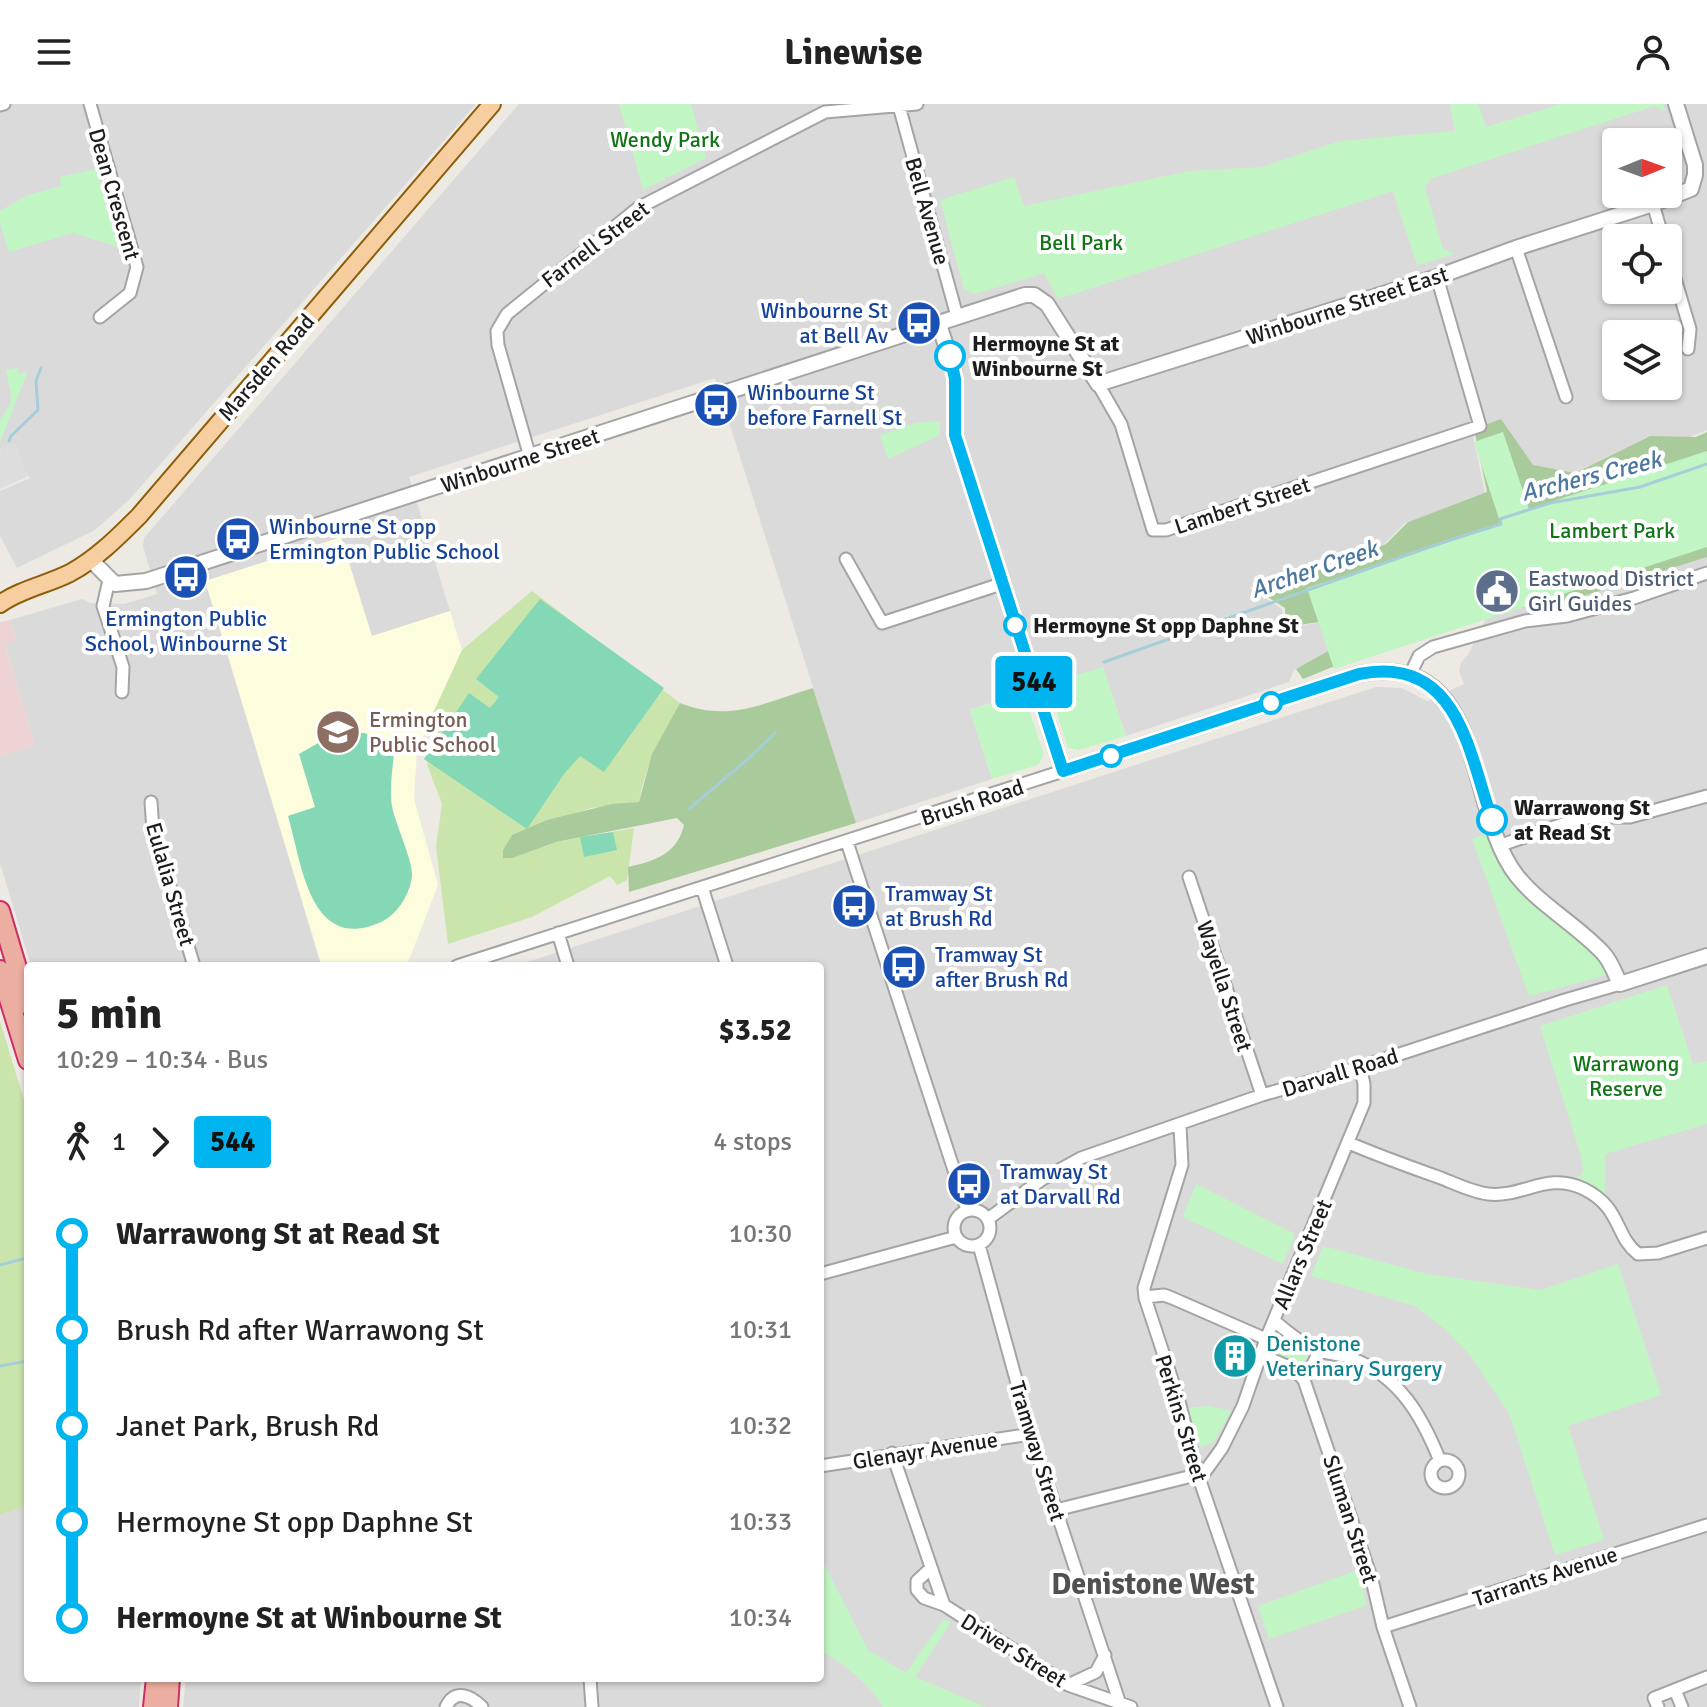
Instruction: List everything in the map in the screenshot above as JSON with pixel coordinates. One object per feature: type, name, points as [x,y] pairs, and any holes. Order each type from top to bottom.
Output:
[{"type":"highway","points":[[0,911],[24,992]]},
{"type":"highway","points":[[0,970],[24,1047]]},
{"type":"highway","points":[[153,1707],[156,1682]]},
{"type":"highway","points":[[168,1707],[170,1682]]},
{"type":"main road","name":"Marsden Road","points":[[4,596],[52,582],[91,560],[139,516],[492,104]]},
{"type":"street","name":"Dean Crescent","points":[[90,104],[137,267],[130,293],[100,317]]},
{"type":"street","name":"Farnell Street","points":[[530,457],[498,345],[497,331],[507,314],[638,208],[825,112],[917,104]]},
{"type":"street","name":"Winbourne Street East","points":[[1676,104],[1695,165],[1691,189],[1682,193]]},
{"type":"street","name":"Bell Avenue","points":[[899,106],[957,316]]},
{"type":"street","name":"Winbourne Street East","points":[[1098,384],[1437,277],[1641,208]]},
{"type":"street","points":[[1516,248],[1566,397]]},
{"type":"street","name":"Lambert Street","points":[[1098,384],[1121,424],[1153,530],[1166,530],[1480,426],[1437,277]]},
{"type":"street","points":[[957,316],[1034,295],[1047,304],[1098,384]]},
{"type":"street","points":[[1682,302],[1690,329],[1688,349]]},
{"type":"street","name":"Winbourne Street","points":[[109,580],[118,585],[146,581],[939,325],[957,316]]},
{"type":"street","points":[[939,325],[955,379],[955,435],[1063,771]]},
{"type":"street","points":[[846,559],[882,623],[1001,584]]},
{"type":"street","points":[[91,560],[109,580],[103,606],[123,667],[122,692]]},
{"type":"street","points":[[1620,984],[1605,955],[1517,876],[1501,845],[1455,712],[1435,690],[1410,675],[1419,656],[1433,647],[1525,621],[1567,616],[1634,598],[1707,573]]},
{"type":"street","name":"Brush Road","points":[[469,962],[1359,674],[1385,671],[1410,675]]},
{"type":"street","points":[[1501,845],[1578,819],[1630,817],[1707,796]]},
{"type":"street","name":"Eulalia Street","points":[[151,802],[153,830],[193,962]]},
{"type":"street","points":[[847,842],[967,1210]]},
{"type":"street","name":"Wayella Street","points":[[1189,877],[1262,1095]]},
{"type":"street","points":[[702,887],[726,962]]},
{"type":"street","points":[[558,933],[567,962]]},
{"type":"street","name":"Darvall Road","points":[[988,1219],[1041,1180],[1081,1158],[1262,1095],[1360,1067],[1707,956]]},
{"type":"street","name":"Allars Street","points":[[1198,1475],[1204,1473],[1222,1448],[1243,1406],[1266,1339],[1349,1143],[1364,1103],[1360,1067]]},
{"type":"street","points":[[1180,1126],[1182,1165],[1144,1288],[1145,1297],[1164,1295],[1266,1339]]},
{"type":"street","points":[[1349,1143],[1488,1194],[1509,1194],[1549,1183],[1566,1183],[1582,1188],[1612,1211],[1630,1248],[1638,1254],[1658,1253],[1707,1238]]},
{"type":"street","points":[[967,1210],[979,1211],[988,1219],[988,1236],[979,1245],[968,1246],[956,1237],[955,1221],[967,1210]]},
{"type":"street","points":[[824,1268],[956,1237]]},
{"type":"street","name":"Tramway Street","points":[[979,1245],[1031,1434],[1105,1655],[1126,1706]]},
{"type":"street","name":"Perkins Street","points":[[1145,1297],[1179,1401],[1198,1475],[1277,1707]]},
{"type":"street","points":[[1274,1321],[1314,1349],[1350,1358],[1375,1369],[1406,1397],[1420,1415],[1440,1461]]},
{"type":"street","points":[[1261,1355],[1294,1369],[1304,1380],[1320,1351]]},
{"type":"street","name":"Sluman Street","points":[[1304,1380],[1372,1580],[1383,1627],[1410,1707]]},
{"type":"street","name":"Glenayr Avenue","points":[[824,1465],[1031,1434]]},
{"type":"street","name":"Driver Street","points":[[892,1453],[944,1605]]},
{"type":"street","points":[[1056,1510],[1198,1475]]},
{"type":"street","name":"Tarrants Avenue","points":[[1383,1627],[1707,1525]]},
{"type":"street","name":"Driver Street","points":[[930,1569],[919,1577],[917,1590],[924,1598],[944,1605],[1068,1685],[1126,1706]]},
{"type":"street","points":[[1068,1685],[1096,1672],[1105,1655]]},
{"type":"street","points":[[1658,1707],[1654,1698],[1707,1677]]},
{"type":"street","points":[[590,1682],[592,1707]]},
{"type":"street","points":[[1675,1690],[1682,1707]]},
{"type":"street","points":[[446,1707],[449,1700],[461,1694],[471,1696],[482,1707]]},
{"type":"shaded area","points":[[0,104],[476,104],[129,500],[95,530],[17,568],[0,536],[0,491],[30,478],[0,448]]},
{"type":"shaded area","points":[[519,104],[1707,104],[1707,430],[1687,438],[1647,437],[1572,474],[1530,467],[1472,431],[1485,493],[1405,523],[1383,545],[1319,571],[1270,578],[1250,588],[1282,609],[1284,628],[1330,621],[1333,648],[1294,670],[1289,682],[1126,736],[1103,668],[1048,684],[970,710],[992,779],[856,823],[715,378],[409,477],[450,611],[372,637],[206,581],[320,962],[30,962],[0,863],[0,756],[35,745],[5,644],[16,640],[10,620],[82,599],[91,603],[124,604],[157,594],[143,546],[144,538]]},
{"type":"shaded area","points":[[16,442],[27,477],[0,489],[0,450]]},
{"type":"shaded area","name":"Ermington Public School","points":[[341,537],[372,636],[450,611],[462,650],[417,752],[414,799],[438,885],[408,962],[321,962],[205,581]]},
{"type":"shaded area","points":[[1707,551],[1707,1707],[183,1707],[186,1682],[824,1682],[824,962],[527,962],[1376,687],[1402,688],[1427,701],[1464,684],[1459,671],[1461,662],[1468,655],[1488,614],[1500,574],[1519,609]]},
{"type":"shaded area","points":[[10,620],[16,641],[5,645],[35,745],[0,756],[0,622]]},
{"type":"shaded area","points":[[24,1506],[24,1682],[141,1682],[139,1707],[0,1707],[0,1515]]},
{"type":"green space","name":"Wendy Park","points":[[619,104],[691,104],[706,158],[643,190]]},
{"type":"green space","name":"Bell Park","points":[[1450,104],[1478,104],[1486,127],[1560,104],[1663,104],[1666,111],[1654,106],[1430,179],[1425,188],[1443,249],[1455,254],[1417,265],[1393,191],[1058,299],[1044,273],[975,294],[964,289],[940,200],[1014,177],[1024,206],[1189,171],[1262,167],[1340,141],[1455,131]]},
{"type":"green space","points":[[96,169],[119,247],[73,233],[9,252],[0,223],[0,211],[28,195],[61,186],[60,177]]},
{"type":"green space","points":[[17,368],[19,374],[28,371],[0,442],[0,420],[10,405],[11,394],[6,370]]},
{"type":"green space","name":"Lambert Park","points":[[1501,419],[1533,465],[1575,473],[1650,436],[1696,437],[1707,432],[1707,557],[1577,598],[1521,608],[1503,573],[1423,630],[1303,679],[1296,669],[1335,647],[1332,620],[1286,627],[1285,608],[1252,587],[1273,577],[1322,570],[1386,544],[1408,522],[1487,492],[1474,429]]},
{"type":"green space","points":[[940,421],[940,435],[888,459],[880,435],[915,423]]},
{"type":"green space","name":"Lambert Park","points":[[1503,432],[1529,509],[1707,451],[1707,547],[1334,669],[1307,588],[1501,525],[1474,442]]},
{"type":"green space","points":[[532,591],[680,703],[650,761],[639,802],[591,808],[512,835],[543,847],[634,828],[627,880],[617,885],[610,876],[532,917],[448,944],[436,846],[442,804],[427,764],[434,744],[433,713],[462,650]]},
{"type":"green space","points":[[540,599],[664,688],[604,772],[580,756],[527,829],[424,759],[469,693],[490,708],[499,697],[476,679]]},
{"type":"green space","points":[[1103,667],[1126,736],[1079,750],[1068,748],[1048,684]]},
{"type":"green space","points":[[813,688],[856,823],[629,892],[628,867],[664,855],[676,843],[684,825],[677,818],[556,842],[512,858],[503,858],[503,850],[512,835],[547,820],[612,804],[639,802],[652,754],[680,703],[698,709],[731,711]]},
{"type":"green space","points":[[1024,694],[1044,755],[1038,765],[992,779],[970,710]]},
{"type":"green space","points":[[347,732],[365,733],[394,751],[392,806],[412,876],[406,896],[394,913],[383,921],[359,929],[339,926],[325,916],[313,900],[288,816],[315,807],[299,754],[327,738]]},
{"type":"green space","points":[[613,832],[617,850],[584,857],[580,837]]},
{"type":"green space","points":[[1486,834],[1503,872],[1599,960],[1607,975],[1529,996],[1472,839]]},
{"type":"green space","name":"Warrawong Reserve","points":[[1667,985],[1693,1064],[1707,1061],[1707,1124],[1605,1154],[1605,1194],[1574,1178],[1583,1172],[1581,1156],[1540,1026]]},
{"type":"green space","points":[[0,1021],[24,1100],[24,1506],[0,1515]]},
{"type":"green space","points":[[1196,1184],[1295,1234],[1283,1264],[1183,1217]]},
{"type":"green space","points":[[1323,1246],[1427,1274],[1541,1290],[1618,1264],[1661,1395],[1568,1426],[1604,1540],[1555,1555],[1509,1413],[1469,1354],[1445,1329],[1415,1306],[1311,1276]]},
{"type":"green space","points":[[1277,1338],[1287,1339],[1307,1354],[1308,1360],[1298,1364],[1275,1355],[1272,1346]]},
{"type":"green space","points":[[1209,1406],[1231,1411],[1213,1443],[1201,1447],[1185,1408]]},
{"type":"green space","points":[[824,1564],[868,1650],[906,1673],[943,1620],[951,1622],[915,1677],[986,1707],[883,1707],[855,1675],[824,1653]]},
{"type":"green space","points":[[1358,1570],[1367,1605],[1269,1639],[1258,1606]]},
{"type":"waterway","points":[[9,441],[38,410],[36,381],[41,368]]},
{"type":"waterway","name":"Archer Creek","points":[[1104,662],[1501,524],[1500,519],[1550,503],[1640,487],[1707,464]]},
{"type":"waterway","name":"Archer Creek","points":[[689,809],[775,733]]},
{"type":"waterway","name":"Archer Creek","points":[[0,1265],[24,1259]]},
{"type":"waterway","name":"Archer Creek","points":[[0,1366],[24,1362]]},
{"type":"bus line","name":"544","points":[[950,356],[955,379],[955,435],[1063,771],[1359,674],[1391,672],[1410,675],[1427,683],[1455,712],[1462,725],[1492,820]]},
{"type":"place","name":"Winbourne St at Bell Av","points":[[919,323]]},
{"type":"place","name":"Hermoyne St at Winbourne St","points":[[950,356]]},
{"type":"place","name":"Winbourne St before Farnell St","points":[[716,405]]},
{"type":"place","name":"Winbourne St opp Ermington Public School","points":[[238,539]]},
{"type":"place","name":"Ermington Public School, Winbourne St","points":[[186,577]]},
{"type":"place","name":"Eastwood District Girl Guides","points":[[1497,591]]},
{"type":"place","name":"Hermoyne St opp Daphne St","points":[[1015,625]]},
{"type":"place","name":"Ermington Public School","points":[[338,732]]},
{"type":"place","name":"Warrawong St at Read St","points":[[1492,820]]},
{"type":"place","name":"Tramway St at Brush Rd","points":[[854,906]]},
{"type":"place","name":"Tramway St after Brush Rd","points":[[904,967]]},
{"type":"place","name":"Tramway St at Darvall Rd","points":[[969,1184]]},
{"type":"place","name":"Denistone Veterinary Surgery","points":[[1235,1356]]},
{"type":"district","name":"Denistone West","points":[[1153,1584]]},
{"type":"water label","name":"Archers Creek","points":[[1591,476]]}]
